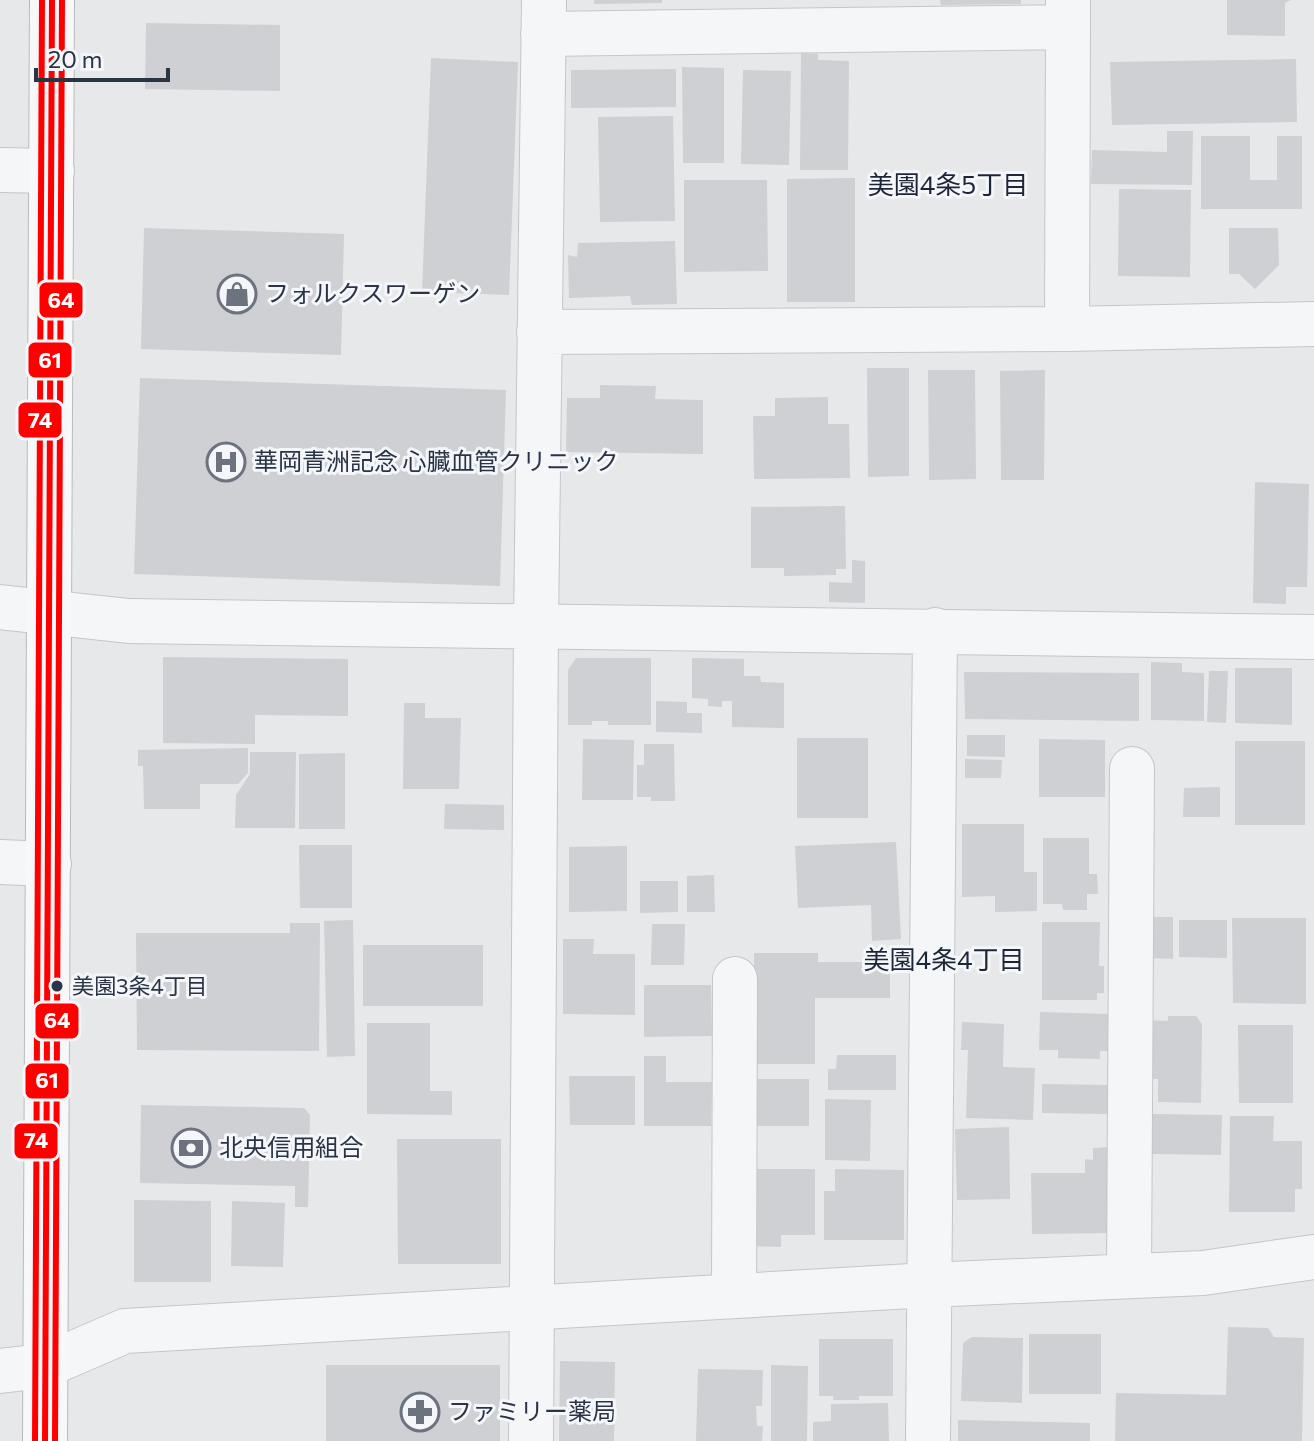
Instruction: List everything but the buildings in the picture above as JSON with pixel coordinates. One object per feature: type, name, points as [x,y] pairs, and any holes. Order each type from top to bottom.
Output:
[{"type":"highway","points":[[45,1441],[52,0]]},
{"type":"street","points":[[531,1441],[536,625],[544,17],[1068,14],[1067,329]]},
{"type":"street","points":[[0,170],[52,171]]},
{"type":"street","points":[[539,332],[1067,329],[1314,324]]},
{"type":"street","points":[[0,607],[129,621],[1314,637]]},
{"type":"street","points":[[928,1441],[935,630]]},
{"type":"street","points":[[1129,1276],[1132,769]]},
{"type":"street","points":[[0,862],[49,864]]},
{"type":"street","points":[[734,1296],[735,979]]},
{"type":"street","points":[[0,1371],[44,1366],[125,1331],[929,1285],[1203,1273],[1314,1257]]},
{"type":"transit line","name":"74","points":[[35,1441],[42,0]]},
{"type":"transit line","name":"61","points":[[45,1441],[52,0]]},
{"type":"transit line","name":"64","points":[[55,1441],[62,0]]},
{"type":"place","name":"フォルクスワーゲン","points":[[237,294]]},
{"type":"place","name":"華岡青洲記念 心臓血管クリニック","points":[[226,462]]},
{"type":"place","name":"美園3条4丁目","points":[[57,986]]},
{"type":"place","name":"北央信用組合","points":[[191,1148]]},
{"type":"place","name":"ファミリー薬局","points":[[420,1412]]},
{"type":"district","name":"美園4条5丁目","points":[[948,185]]},
{"type":"district","name":"美園4条4丁目","points":[[944,960]]}]
